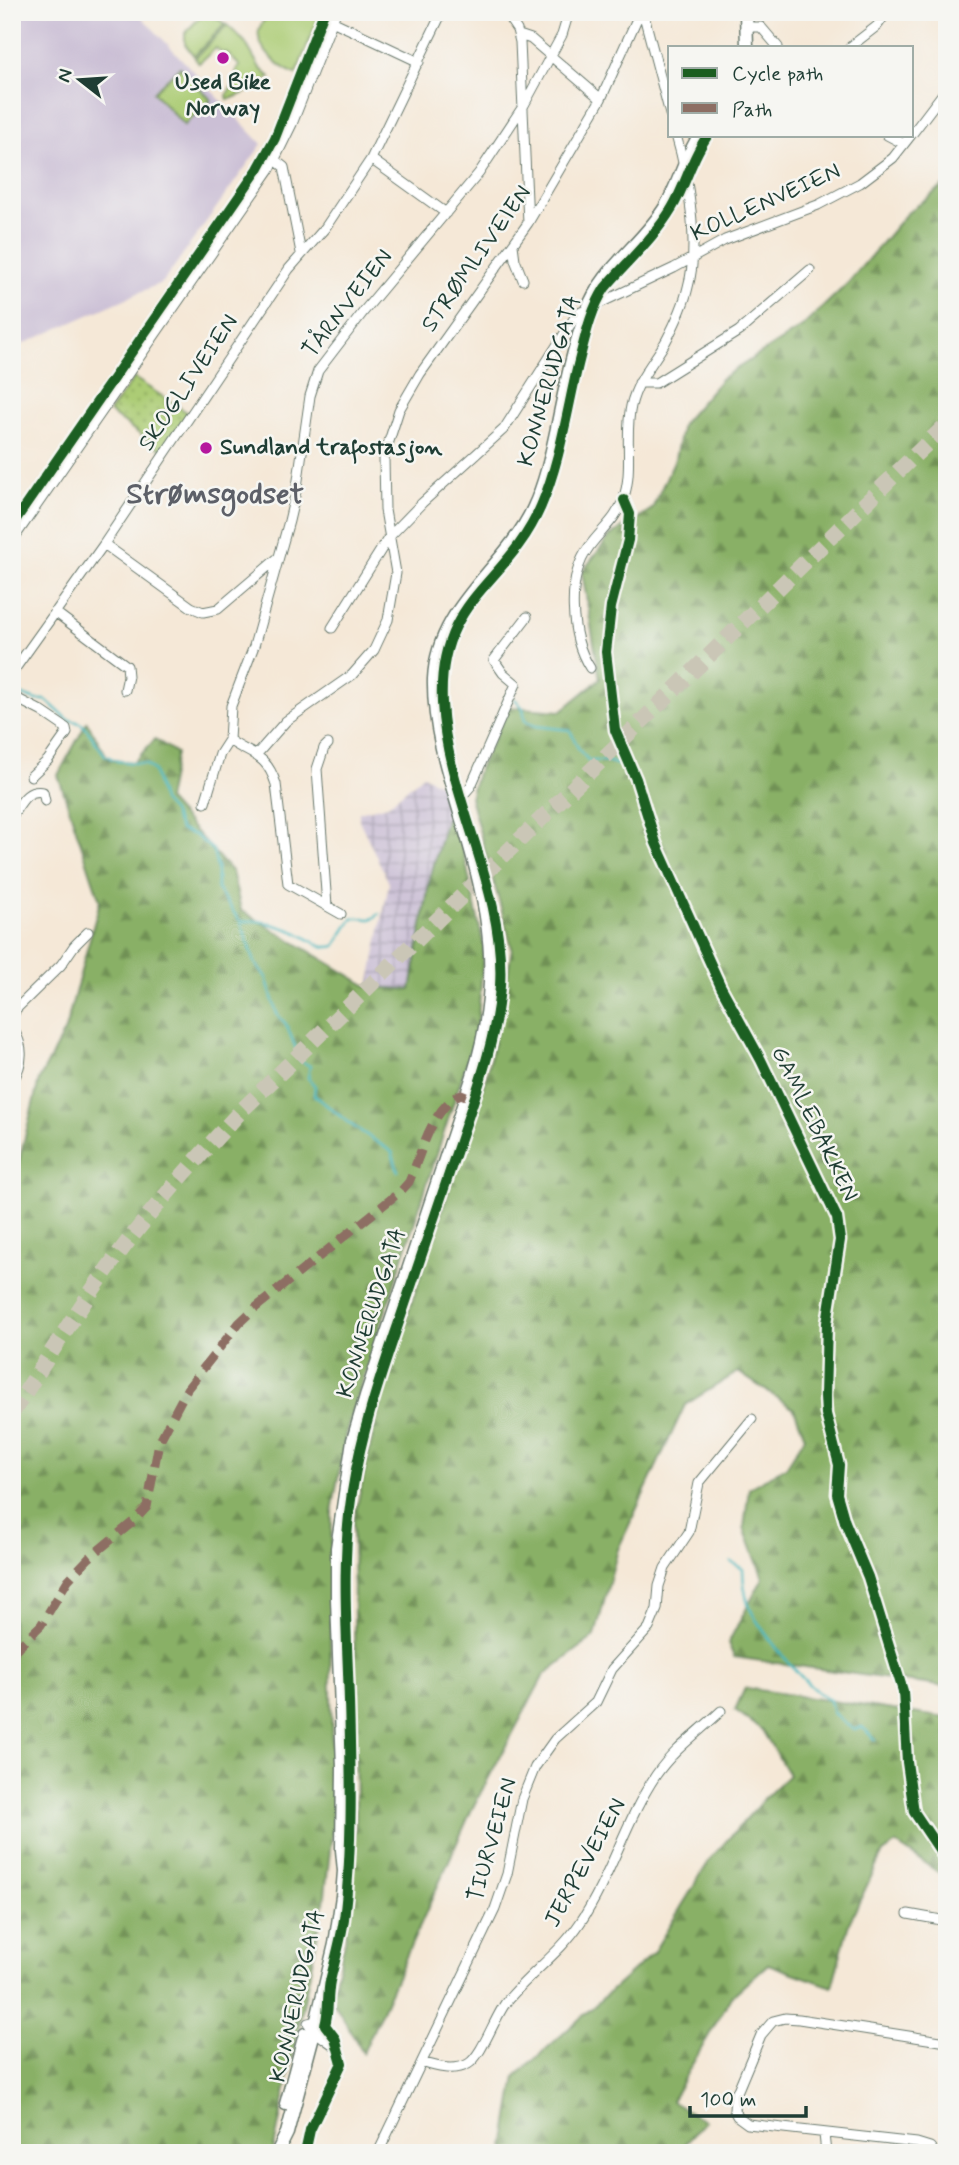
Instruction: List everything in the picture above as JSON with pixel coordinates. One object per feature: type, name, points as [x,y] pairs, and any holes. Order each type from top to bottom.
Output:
[{"type":"main road","points":[[746,12],[747,46]]},
{"type":"main road","name":"KONNERUDGATA","points":[[279,2151],[291,2085],[313,2025],[342,1850],[343,1768],[336,1572],[339,1529],[353,1440],[473,1076],[489,1008],[492,971],[490,934],[478,873],[441,742],[435,707],[435,670],[439,648],[457,608],[508,549],[534,507],[548,467],[587,309],[605,278],[653,225],[666,206],[680,159],[699,136]]},
{"type":"street","name":"SKOGLIVEIEN","points":[[12,673],[104,544],[301,253],[325,228],[371,159],[442,12]]},
{"type":"street","points":[[505,12],[519,35],[528,223]]},
{"type":"street","name":"TÅRNVEIEN","points":[[205,803],[220,754],[229,740],[232,706],[254,646],[296,490],[310,396],[318,370],[479,173],[524,105],[568,22],[569,12]]},
{"type":"street","points":[[641,12],[668,107]]},
{"type":"street","name":"STRØMLIVEIEN","points":[[257,754],[286,721],[352,675],[374,650],[388,620],[396,573],[384,510],[384,457],[399,410],[420,374],[528,223],[601,99],[641,12]]},
{"type":"street","points":[[851,46],[877,26],[887,12]]},
{"type":"street","points":[[12,541],[275,160],[334,17],[419,62]]},
{"type":"street","points":[[748,27],[761,27],[777,46]]},
{"type":"street","points":[[519,35],[531,39],[601,99]]},
{"type":"street","name":"KOLLENVEIEN","points":[[914,130],[947,89]]},
{"type":"street","points":[[590,668],[583,657],[573,620],[576,580],[584,555],[624,500],[631,407],[639,383],[665,342],[689,285],[692,256],[690,212],[676,136]]},
{"type":"street","points":[[889,136],[904,144]]},
{"type":"street","name":"KOLLENVEIEN","points":[[587,309],[674,268],[724,240],[818,205],[848,190],[880,170],[910,136]]},
{"type":"street","points":[[371,159],[446,213]]},
{"type":"street","points":[[275,160],[284,167],[301,253]]},
{"type":"street","points":[[513,245],[515,260],[523,280]]},
{"type":"street","points":[[639,383],[656,383],[740,331],[810,270]]},
{"type":"street","name":"KONNERUDGATA","points":[[389,537],[422,503],[504,429],[577,314],[587,309]]},
{"type":"street","points":[[332,628],[389,537]]},
{"type":"street","points":[[104,544],[191,607],[203,612],[218,609],[278,558]]},
{"type":"street","points":[[55,612],[127,666],[125,690]]},
{"type":"street","points":[[457,802],[471,786],[516,684],[503,673],[494,660],[527,617]]},
{"type":"street","points":[[12,696],[66,728],[67,733],[48,760],[31,776]]},
{"type":"street","points":[[229,740],[257,754],[271,770],[276,784],[288,884],[341,914]]},
{"type":"street","points":[[327,906],[317,769],[328,744]]},
{"type":"street","points":[[12,816],[26,795],[36,791],[43,792],[45,801]]},
{"type":"street","points":[[12,1018],[16,1009],[61,965],[88,932]]},
{"type":"street","points":[[12,1028],[19,1037],[22,1051],[21,1065],[12,1082]]},
{"type":"street","name":"TIURVEIEN","points":[[379,2152],[495,1909],[507,1874],[519,1810],[535,1767],[555,1739],[596,1702],[612,1669],[649,1628],[657,1609],[659,1586],[665,1568],[689,1532],[699,1483],[752,1419]]},
{"type":"street","name":"JERPEVEIEN","points":[[422,2062],[433,2066],[458,2068],[475,2058],[506,2002],[562,1946],[582,1919],[659,1771],[681,1745],[721,1712]]},
{"type":"street","points":[[908,1914],[947,1922]]},
{"type":"street","points":[[935,2153],[930,2147],[917,2143],[748,2124],[742,2121],[734,2110],[735,2097],[761,2035],[773,2021],[799,2019],[947,2042]]},
{"type":"street","points":[[305,2153],[310,2130],[340,2069],[342,2058],[340,2050],[313,2025]]},
{"type":"street","points":[[824,2134],[826,2153]]},
{"type":"shaded area","points":[[12,12],[137,12],[262,144],[163,282],[12,349]]},
{"type":"shaded area","points":[[423,775],[445,787],[456,817],[446,820],[430,879],[411,990],[369,987],[389,883],[359,820],[359,812],[388,805]]},
{"type":"green space","points":[[205,12],[225,24],[194,56],[185,44],[185,33]]},
{"type":"green space","points":[[272,12],[321,12],[296,74],[282,67],[263,48],[259,32],[263,21]]},
{"type":"green space","points":[[227,25],[245,42],[260,68],[270,77],[249,91],[228,100],[227,94],[236,81],[236,70],[240,66],[226,52],[223,54],[216,48],[199,63],[195,58]]},
{"type":"green space","points":[[180,67],[211,100],[184,125],[153,92]]},
{"type":"green space","points":[[947,183],[947,1687],[734,1657],[728,1643],[763,1578],[744,1528],[749,1488],[786,1467],[805,1437],[794,1409],[738,1372],[685,1405],[618,1549],[595,1636],[544,1675],[472,1809],[363,2053],[331,1997],[345,1941],[356,1818],[353,1523],[384,1386],[485,1080],[512,948],[470,797],[477,773],[509,707],[561,711],[600,679],[582,572],[610,536],[652,509],[675,459],[682,424],[722,378],[802,327],[849,282],[906,214]]},
{"type":"green space","points":[[134,378],[188,413],[162,450],[109,412]]},
{"type":"green space","points":[[87,722],[109,760],[134,762],[155,739],[176,753],[167,800],[232,872],[241,910],[369,987],[411,990],[430,879],[446,819],[456,817],[484,947],[477,1031],[346,1432],[332,1512],[330,1621],[333,1824],[324,1903],[273,2153],[12,2153],[12,1491],[20,1478],[12,1471],[12,1189],[39,1080],[65,1030],[100,901],[58,775]]},
{"type":"green space","points":[[745,1688],[947,1718],[947,1878],[896,1844],[882,1854],[849,1923],[832,1987],[768,1964],[731,1997],[671,2101],[705,2121],[678,2153],[513,2153],[504,2147],[516,2076],[653,1953],[711,1858],[789,1775],[762,1730],[735,1710]]},
{"type":"waterway","points":[[12,691],[36,700],[46,700],[67,719],[80,723],[105,755],[117,761],[146,764],[154,771],[162,801],[172,812],[180,830],[195,835],[213,850],[217,868],[217,889],[240,921],[272,924],[296,932],[321,946],[330,947],[335,946],[352,919],[369,919],[379,914]]},
{"type":"waterway","points":[[515,699],[523,708],[525,721],[535,726],[570,730],[579,750],[589,761],[607,761],[622,766]]},
{"type":"waterway","points":[[241,923],[255,963],[266,977],[277,1014],[286,1024],[301,1061],[310,1066],[308,1078],[315,1086],[314,1095],[350,1124],[392,1152],[398,1171]]},
{"type":"waterway","points":[[731,1562],[743,1569],[749,1606],[785,1659],[810,1685],[830,1700],[833,1713],[854,1730],[862,1727],[876,1740]]},
{"type":"tunnel","points":[[12,1413],[119,1253],[169,1191],[240,1112],[947,424]]},
{"type":"marked path","points":[[12,1653],[41,1625],[68,1580],[147,1507],[159,1442],[187,1389],[239,1323],[401,1191],[409,1182],[429,1132],[442,1109],[461,1094],[466,1096]]},
{"type":"cycle path","points":[[12,525],[258,169],[275,138],[324,12]]},
{"type":"cycle path","points":[[305,2153],[310,2130],[342,2063],[335,2038],[325,2025],[330,1981],[344,1919],[349,1865],[351,1783],[346,1570],[352,1492],[360,1449],[377,1387],[484,1066],[494,1027],[500,986],[494,914],[446,739],[442,703],[443,667],[462,615],[527,533],[541,506],[558,454],[586,335],[600,297],[665,219],[707,136]]},
{"type":"cycle path","name":"GAMLEBAKKEN","points":[[624,500],[630,514],[628,540],[611,607],[606,652],[615,730],[636,779],[656,843],[721,987],[761,1060],[837,1218],[840,1240],[827,1323],[825,1396],[826,1414],[839,1465],[837,1494],[845,1522],[868,1577],[903,1691],[907,1762],[914,1812],[947,1861]]},
{"type":"place","name":"Used Bike Norway","points":[[223,58]]},
{"type":"place","name":"Sundland trafostasjon","points":[[206,448]]},
{"type":"district","name":"Strømsgodset","points":[[215,494]]}]
